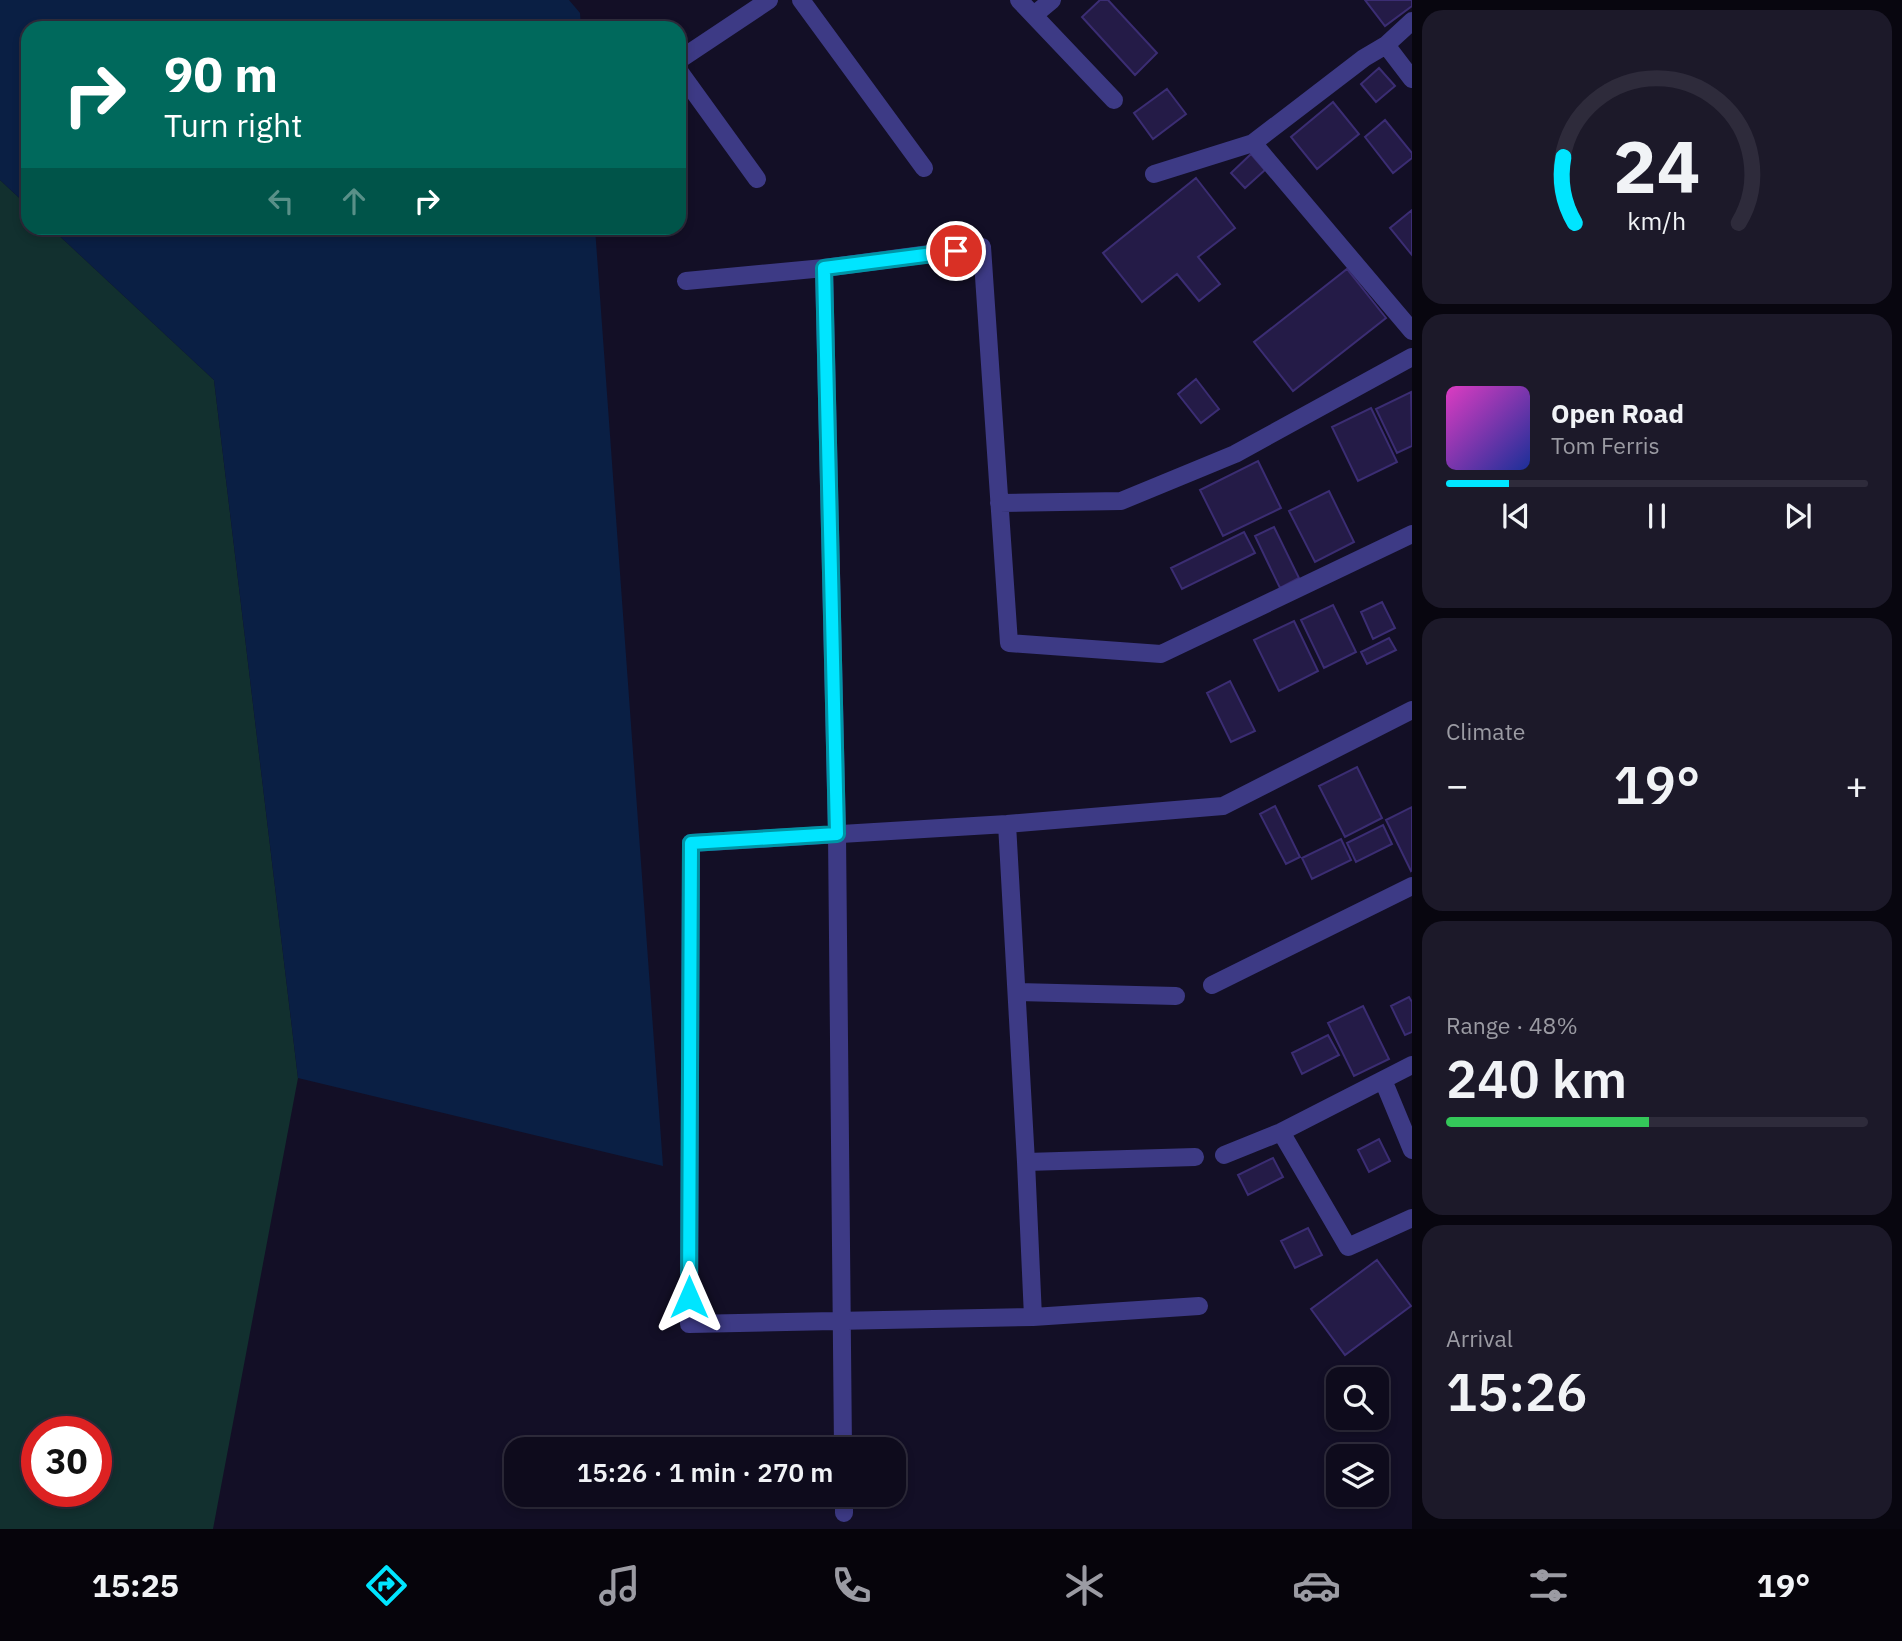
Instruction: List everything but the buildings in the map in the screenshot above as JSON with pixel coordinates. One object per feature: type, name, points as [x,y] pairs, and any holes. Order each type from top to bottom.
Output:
[{"type":"street","points":[[686,55],[769,0]]},
{"type":"street","points":[[801,0],[924,168]]},
{"type":"street","points":[[1020,0],[1114,100]]},
{"type":"street","points":[[1034,15],[1052,0]]},
{"type":"street","points":[[1154,174],[1253,143],[1364,58],[1386,45],[1412,21]]},
{"type":"street","points":[[1386,45],[1412,79]]},
{"type":"street","points":[[686,81],[757,179]]},
{"type":"street","points":[[1253,143],[1412,331]]},
{"type":"street","points":[[686,281],[824,268],[982,247],[1009,643],[1161,654],[1412,534]]},
{"type":"street","points":[[824,268],[837,834],[843,1437]]},
{"type":"street","points":[[999,503],[1121,501],[1235,454],[1412,357]]},
{"type":"street","points":[[1199,1306],[1033,1317],[688,1324],[691,843],[1007,824],[1223,806],[1412,710]]},
{"type":"street","points":[[1007,824],[1027,1162],[1033,1317]]},
{"type":"street","points":[[1212,985],[1412,886]]},
{"type":"street","points":[[1018,992],[1176,996]]},
{"type":"street","points":[[1224,1155],[1281,1132],[1412,1065]]},
{"type":"street","points":[[1383,1080],[1412,1150]]},
{"type":"street","points":[[1281,1132],[1348,1247],[1412,1218]]},
{"type":"street","points":[[1027,1162],[1195,1157]]},
{"type":"green space","points":[[0,180],[21,200],[21,235],[59,235],[214,380],[298,1078],[213,1529],[0,1529]]},
{"type":"water","points":[[0,0],[569,0],[580,13],[581,21],[21,21],[21,200],[0,180]]},
{"type":"water","points":[[59,235],[596,235],[663,1166],[298,1078],[214,380]]},
{"type":"route","points":[[689,1297],[691,843],[837,834],[824,268],[956,251]]}]
